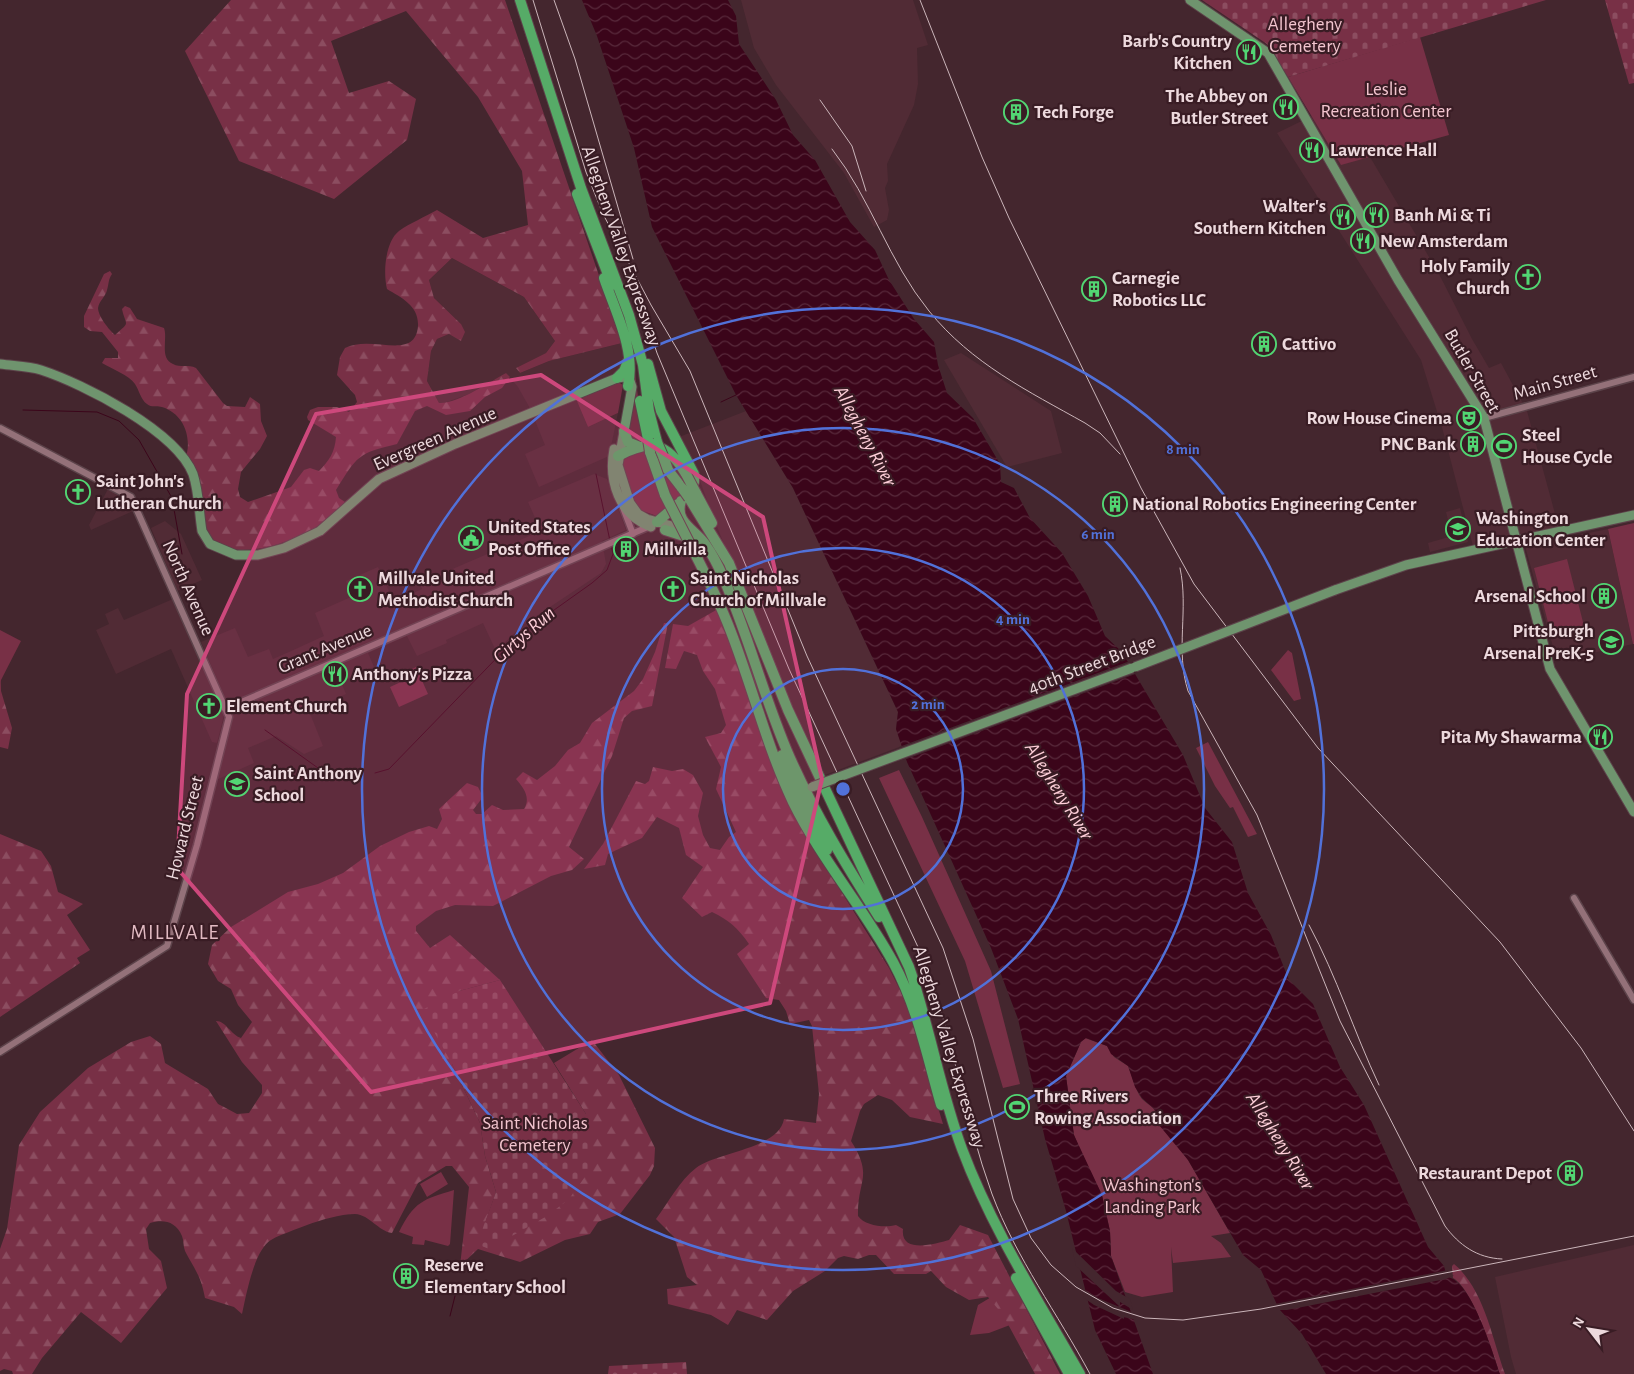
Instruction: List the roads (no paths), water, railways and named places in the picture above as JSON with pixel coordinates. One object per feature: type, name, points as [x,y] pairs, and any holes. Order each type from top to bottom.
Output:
[{"type":"highway","name":"Allegheny Valley Expressway","points":[[514,0],[585,218],[625,322],[636,366],[642,418],[650,452],[664,495],[722,607],[772,752],[795,806],[826,861],[892,961],[917,1018],[950,1134],[968,1184],[994,1237],[1069,1374]]},
{"type":"highway","name":"Allegheny Valley Expressway","points":[[520,0],[581,188],[629,315],[643,365],[649,411],[648,443]]},
{"type":"highway","points":[[585,218],[592,246],[618,316],[628,358],[628,382]]},
{"type":"highway","points":[[629,315],[645,348],[661,411],[694,474],[689,497],[679,507],[680,518],[709,550],[723,577],[742,624],[780,735],[805,791],[830,855],[875,927],[892,961]]},
{"type":"highway","points":[[617,378],[624,371],[628,358]]},
{"type":"highway","points":[[624,431],[628,442],[648,443],[673,455],[686,474],[689,497]]},
{"type":"highway","name":"Allegheny Valley Expressway","points":[[648,443],[663,456],[668,470],[689,497],[717,540],[729,563],[788,710],[909,967],[924,1011],[953,1122],[973,1178],[995,1224],[1080,1374]]},
{"type":"highway","points":[[618,456],[648,443]]},
{"type":"highway","points":[[653,524],[689,497]]},
{"type":"highway","points":[[664,530],[683,534],[697,544],[720,584],[742,636],[784,761]]},
{"type":"highway","points":[[749,682],[784,761],[805,791],[834,847],[909,967]]},
{"type":"main road","name":"Butler Street","points":[[1190,0],[1268,53],[1398,280],[1484,418],[1550,669],[1634,812]]},
{"type":"main road","name":"Evergreen Avenue","points":[[0,364],[40,370],[87,389],[154,432],[181,457],[192,474],[202,531],[205,538],[221,551],[247,556],[284,548],[320,531],[380,480],[455,444],[617,378]]},
{"type":"main road","points":[[617,378],[622,376],[632,388],[618,456],[619,474],[630,503],[638,514],[664,530]]},
{"type":"main road","points":[[628,382],[611,468],[622,504],[632,517],[693,533]]},
{"type":"main road","name":"40th Street Bridge","points":[[805,791],[1398,567],[1634,515]]},
{"type":"street","name":"Main Street","points":[[1484,418],[1634,377]]},
{"type":"street","name":"North Avenue","points":[[0,428],[130,497],[229,717]]},
{"type":"street","points":[[622,504],[633,534]]},
{"type":"street","name":"Grant Avenue","points":[[225,709],[653,524]]},
{"type":"street","name":"Howard Street","points":[[0,1052],[168,946],[197,845],[229,717]]},
{"type":"street","points":[[1574,898],[1634,1000]]},
{"type":"water","name":"Allegheny River","points":[[582,0],[728,0],[736,16],[739,44],[776,100],[793,135],[815,160],[850,222],[875,250],[889,280],[914,319],[934,342],[938,365],[947,393],[973,418],[1000,464],[1001,482],[1014,488],[1030,518],[1062,553],[1088,596],[1105,636],[1122,652],[1183,755],[1205,808],[1232,842],[1248,893],[1271,935],[1289,980],[1313,1004],[1340,1067],[1364,1105],[1428,1247],[1444,1266],[1447,1277],[1456,1281],[1464,1290],[1480,1318],[1500,1374],[1326,1374],[1302,1334],[1279,1309],[1261,1270],[1243,1255],[1188,1160],[1159,1125],[1155,1110],[1142,1098],[1135,1087],[1128,1066],[1111,1054],[1107,1046],[1086,1038],[1081,1042],[1066,1076],[1074,1135],[1102,1195],[1110,1231],[1111,1256],[1153,1374],[1116,1374],[1095,1330],[1066,1211],[1045,1139],[1018,1019],[991,948],[907,762],[896,729],[898,712],[793,488],[736,395],[652,227],[634,148],[597,36]]},
{"type":"waterway","name":"Girtys Run","points":[[721,402],[736,395]]},
{"type":"waterway","name":"Girtys Run","points":[[23,410],[97,412],[119,421],[139,440],[172,498],[182,554]]},
{"type":"waterway","name":"Girtys Run","points":[[596,474],[610,541]]},
{"type":"waterway","name":"Girtys Run","points":[[375,773],[389,769],[519,635],[592,583],[607,570],[613,554],[611,545]]},
{"type":"waterway","name":"Girtys Run","points":[[265,730],[318,768],[356,774]]},
{"type":"waterway","points":[[450,1316],[455,1296]]},
{"type":"railway","points":[[533,0],[586,172],[603,214],[651,305],[690,371],[807,656],[943,948],[973,1039],[1013,1199],[1031,1238],[1051,1265],[1076,1287],[1113,1308],[1145,1318],[1183,1320],[1261,1309],[1634,1236]]},
{"type":"railway","points":[[554,0],[575,59],[633,259]]},
{"type":"railway","points":[[920,0],[982,157],[1009,218],[1141,488],[1194,584],[1318,748],[1500,942],[1581,1048],[1634,1131]]},
{"type":"railway","points":[[820,100],[852,146],[866,191]]},
{"type":"railway","points":[[832,149],[858,189],[902,272],[929,311],[946,330],[982,361],[1002,375],[1100,433],[1120,454]]},
{"type":"railway","points":[[637,293],[657,353],[789,669],[924,960],[943,1018],[982,1165],[1002,1218],[1025,1263],[1090,1374]]},
{"type":"railway","points":[[1180,568],[1183,599],[1182,645],[1184,676],[1188,691],[1257,815],[1340,1021],[1445,1226],[1456,1239],[1469,1249],[1485,1256],[1502,1259]]},
{"type":"railway","points":[[1309,925],[1328,964],[1379,1085]]},
{"type":"place","name":"Barb's Country Kitchen","points":[[1249,52]]},
{"type":"place","name":"The Abbey on Butler Street","points":[[1286,107]]},
{"type":"place","name":"Tech Forge","points":[[1016,112]]},
{"type":"place","name":"Lawrence Hall","points":[[1312,150]]},
{"type":"place","name":"Banh Mi & Ti","points":[[1376,215]]},
{"type":"place","name":"Walter's Southern Kitchen","points":[[1343,217]]},
{"type":"place","name":"New Amsterdam","points":[[1363,241]]},
{"type":"place","name":"Holy Family Church","points":[[1528,277]]},
{"type":"place","name":"Carnegie Robotics LLC","points":[[1094,289]]},
{"type":"place","name":"Cattivo","points":[[1264,344]]},
{"type":"place","name":"Row House Cinema","points":[[1469,418]]},
{"type":"place","name":"PNC Bank","points":[[1473,444]]},
{"type":"place","name":"Steel House Cycle","points":[[1504,446]]},
{"type":"place","name":"Saint John's Lutheran Church","points":[[78,492]]},
{"type":"place","name":"National Robotics Engineering Center","points":[[1115,504]]},
{"type":"place","name":"Washington Education Center","points":[[1458,529]]},
{"type":"place","name":"United States Post Office","points":[[471,538]]},
{"type":"place","name":"Millvilla","points":[[626,549]]},
{"type":"place","name":"Millvale United Methodist Church","points":[[360,589]]},
{"type":"place","name":"Saint Nicholas Church of Millvale","points":[[673,589]]},
{"type":"place","name":"Arsenal School","points":[[1604,596]]},
{"type":"place","name":"Pittsburgh Arsenal PreK-5","points":[[1611,642]]},
{"type":"place","name":"Anthony's Pizza","points":[[335,674]]},
{"type":"place","name":"Element Church","points":[[209,706]]},
{"type":"place","name":"Pita My Shawarma","points":[[1600,737]]},
{"type":"place","name":"Saint Anthony School","points":[[237,784]]},
{"type":"place","name":"Three Rivers Rowing Association","points":[[1017,1107]]},
{"type":"place","name":"Restaurant Depot","points":[[1570,1173]]},
{"type":"place","name":"Reserve Elementary School","points":[[406,1276]]},
{"type":"district","name":"MILLVALE","points":[[175,932]]},
{"type":"park label","name":"Allegheny Cemetery","points":[[1305,35]]},
{"type":"park label","name":"Leslie Recreation Center","points":[[1386,100]]},
{"type":"park label","name":"Saint Nicholas Cemetery","points":[[535,1134]]},
{"type":"park label","name":"Washington's Landing Park","points":[[1152,1196]]}]
